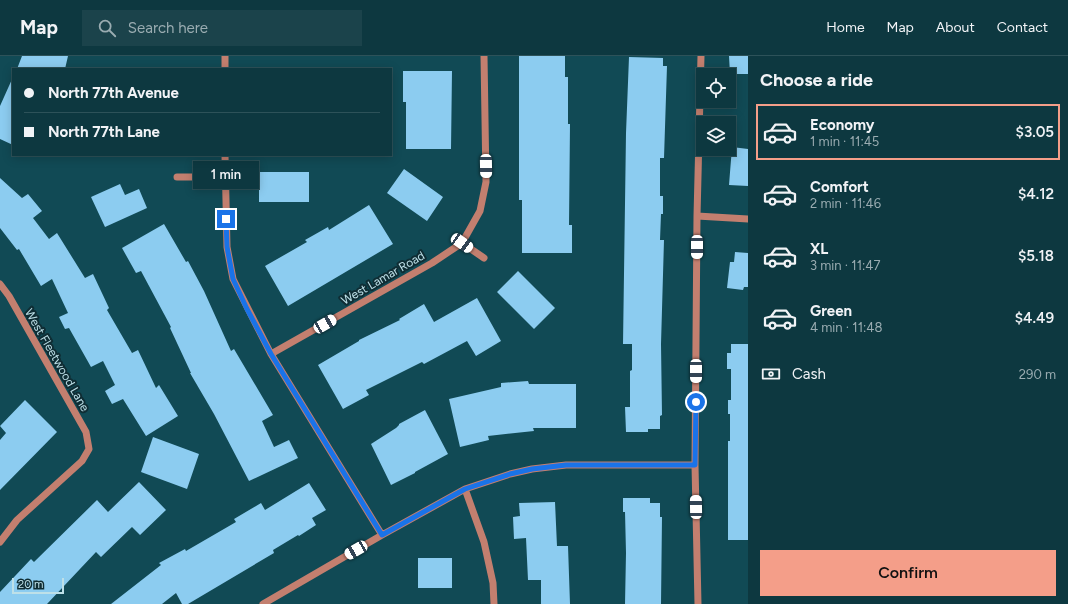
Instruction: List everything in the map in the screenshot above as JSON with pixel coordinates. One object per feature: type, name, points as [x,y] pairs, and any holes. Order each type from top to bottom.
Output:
[{"type":"street","points":[[225,56],[225,68]]},
{"type":"street","name":"West Lamar Road","points":[[271,354],[432,263],[462,243],[480,211],[486,182],[484,56]]},
{"type":"street","points":[[698,604],[695,465],[697,216],[702,56]]},
{"type":"street","points":[[225,156],[227,247],[233,279],[271,354],[382,535]]},
{"type":"street","points":[[177,177],[225,177]]},
{"type":"street","points":[[697,216],[748,219]]},
{"type":"street","points":[[462,243],[484,258]]},
{"type":"street","name":"West Fleetwood Lane","points":[[0,284],[9,296],[86,432],[89,449],[82,461],[17,520],[0,542]]},
{"type":"street","points":[[263,604],[465,489],[510,474],[554,466],[695,465]]},
{"type":"street","points":[[465,489],[484,542],[493,584],[494,604]]},
{"type":"building","points":[[22,56],[68,56],[65,68],[17,68]]},
{"type":"building","points":[[519,56],[565,56],[565,77],[568,77],[568,124],[570,124],[569,225],[572,225],[572,253],[522,253],[522,200],[519,200]]},
{"type":"building","points":[[729,56],[748,56],[748,74],[736,74],[736,68],[730,68]]},
{"type":"building","points":[[629,57],[663,58],[663,66],[667,66],[664,158],[660,158],[660,196],[663,196],[663,214],[661,214],[660,240],[664,240],[661,344],[662,415],[660,416],[660,429],[648,429],[648,432],[626,432],[625,407],[630,407],[630,371],[632,370],[632,344],[623,344],[626,133]]},
{"type":"building","points":[[403,71],[452,71],[451,149],[406,149],[406,102],[403,102]]},
{"type":"building","points":[[12,79],[12,145],[0,139],[0,106]]},
{"type":"building","points":[[736,148],[748,149],[748,186],[729,185],[731,156],[736,156]]},
{"type":"building","points":[[404,169],[443,197],[427,221],[387,193]]},
{"type":"building","points":[[259,172],[309,172],[309,202],[259,202]]},
{"type":"building","points":[[0,178],[22,198],[28,194],[42,211],[33,218],[49,239],[57,233],[85,278],[93,274],[109,308],[107,310],[132,353],[138,350],[156,388],[159,385],[178,416],[146,436],[123,399],[112,404],[105,391],[115,385],[103,361],[91,367],[69,328],[65,329],[59,317],[68,313],[52,279],[41,286],[19,249],[17,250],[0,228]]},
{"type":"building","points":[[120,184],[125,195],[139,189],[147,208],[105,227],[91,197]]},
{"type":"building","points":[[369,205],[393,244],[288,306],[265,266],[307,242],[305,240],[328,227],[329,230]]},
{"type":"building","points":[[164,224],[186,262],[188,261],[204,291],[231,351],[234,349],[273,415],[262,421],[274,447],[289,440],[298,458],[249,481],[214,414],[190,373],[170,328],[171,327],[141,271],[136,273],[122,248]]},
{"type":"building","points":[[735,252],[748,253],[748,287],[744,287],[743,290],[727,288],[730,262],[734,262]]},
{"type":"building","points":[[518,271],[555,308],[534,329],[497,292]]},
{"type":"building","points":[[477,298],[501,341],[476,356],[467,341],[424,364],[422,362],[366,390],[369,395],[343,409],[318,365],[359,340],[400,320],[399,319],[424,304],[434,322]]},
{"type":"building","points":[[731,344],[748,344],[748,540],[728,540],[728,441],[730,441],[730,414],[728,414],[728,400],[731,400],[731,369],[727,369],[727,353],[731,353]]},
{"type":"building","points":[[528,381],[529,384],[576,384],[576,428],[533,428],[534,431],[488,436],[489,440],[460,447],[449,399],[501,387],[501,383]]},
{"type":"building","points":[[25,400],[57,432],[0,490],[0,440],[6,433],[0,426]]},
{"type":"building","points":[[425,410],[448,454],[391,485],[371,444],[396,428],[399,424]]},
{"type":"building","points":[[153,437],[199,454],[187,489],[141,472]]},
{"type":"building","points":[[139,482],[166,510],[140,535],[132,527],[101,557],[96,552],[47,604],[0,604],[0,592],[31,559],[34,562],[97,500],[108,512]]},
{"type":"building","points":[[309,483],[326,510],[312,518],[316,525],[273,550],[274,553],[188,604],[182,604],[176,593],[162,604],[111,604],[161,565],[159,563],[185,549],[186,551],[236,522],[234,519],[261,503],[265,510]]},
{"type":"building","points":[[623,498],[650,498],[650,503],[660,503],[660,517],[662,517],[661,604],[625,604],[626,553],[625,512],[623,512]]},
{"type":"building","points":[[555,502],[557,546],[568,546],[570,604],[541,604],[541,580],[528,580],[526,538],[514,539],[513,517],[520,516],[519,503]]},
{"type":"building","points":[[418,558],[452,558],[452,588],[418,588]]},
{"type":"route","points":[[226,219],[227,247],[233,279],[247,309],[271,354],[382,535],[465,489],[510,474],[532,469],[566,465],[695,465],[696,402]]}]
